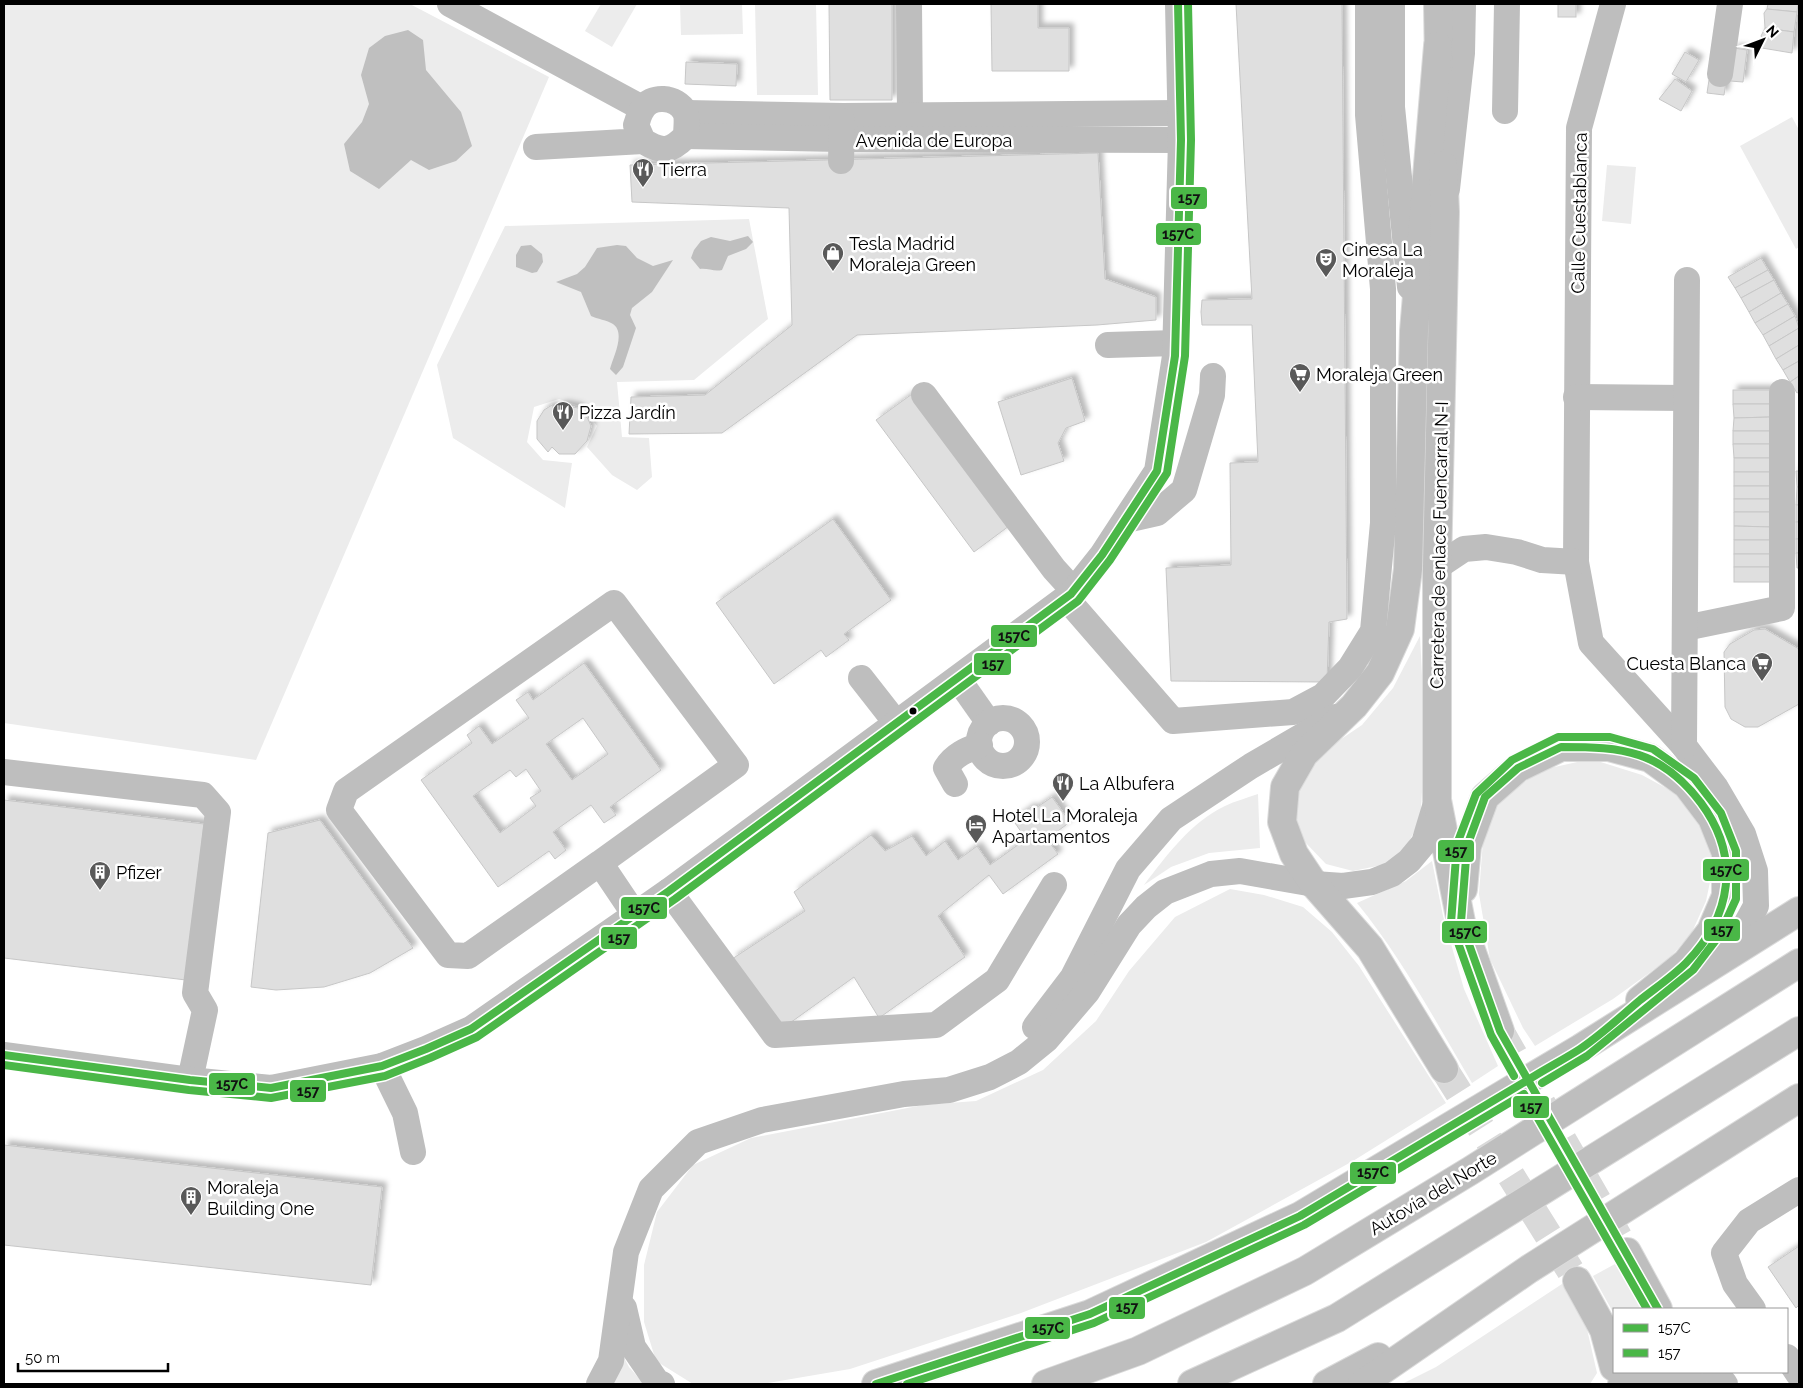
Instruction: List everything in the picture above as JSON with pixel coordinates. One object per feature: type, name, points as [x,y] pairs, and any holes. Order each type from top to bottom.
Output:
[{"type":"main road","name":"Carretera de enlace Fuencarral N-I","points":[[1438,4],[1445,212],[1437,567],[1437,800],[1461,922],[1500,1031]]},
{"type":"main road","name":"Carretera de enlace Fuencarral N-I","points":[[1438,46],[1414,330],[1408,569],[1400,629],[1380,673],[1354,706],[1304,754],[1285,787],[1282,822],[1294,854],[1314,884],[1370,948],[1444,1070]]},
{"type":"main road","name":"Carretera de enlace Fuencarral N-I","points":[[1461,922],[1467,846],[1485,797],[1518,768],[1561,747],[1609,747],[1650,758],[1687,785],[1712,818],[1726,853],[1726,896],[1711,931],[1686,963],[1581,1048]]},
{"type":"main road","points":[[876,1384],[1090,1314],[1300,1216],[1581,1048],[1799,911]]},
{"type":"main road","name":"Autovía del Norte","points":[[1046,1384],[1138,1351],[1305,1271],[1470,1171],[1799,964]]},
{"type":"main road","points":[[1192,1384],[1337,1318],[1799,1031]]},
{"type":"main road","points":[[1362,1384],[1480,1303],[1799,1098]]},
{"type":"main road","points":[[1628,1252],[1657,1308]]},
{"type":"main road","points":[[1577,1281],[1604,1330],[1613,1363]]},
{"type":"main road","points":[[1327,1384],[1480,1303]]},
{"type":"main road","points":[[1622,1384],[1635,1377],[1657,1373],[1679,1377],[1693,1384]]},
{"type":"street","points":[[450,4],[642,108]]},
{"type":"street","points":[[909,4],[910,115]]},
{"type":"street","points":[[4,1055],[190,1080],[271,1088],[382,1066],[471,1029],[669,891],[1070,595],[1126,520],[1158,471],[1176,343],[1181,140],[1178,4]]},
{"type":"street","points":[[924,395],[1054,569],[1070,595],[1173,721],[1293,712],[1324,696],[1350,668],[1374,631],[1382,523],[1383,289],[1368,115],[1368,4]]},
{"type":"street","points":[[1392,4],[1392,106],[1414,330]]},
{"type":"street","points":[[1445,212],[1462,53],[1463,4]]},
{"type":"street","points":[[1506,111],[1507,4]]},
{"type":"street","name":"Calle Cuestablanca","points":[[1613,4],[1579,128],[1576,562],[1591,643],[1684,746],[1716,788],[1743,834],[1754,870],[1756,906],[1744,928],[1686,963]]},
{"type":"street","points":[[1720,74],[1730,4]]},
{"type":"street","points":[[536,147],[643,142],[658,150],[675,148],[686,124],[678,103],[665,98],[652,100],[642,108],[636,125],[643,142]]},
{"type":"street","name":"Avenida de Europa","points":[[842,138],[910,115],[1180,113]]},
{"type":"street","points":[[979,114],[981,148]]},
{"type":"street","name":"Avenida de Europa","points":[[686,124],[981,148],[1181,140]]},
{"type":"street","points":[[1684,746],[1687,280]]},
{"type":"street","points":[[1108,346],[1176,343]]},
{"type":"street","points":[[1126,520],[1157,514],[1184,490],[1212,395],[1214,376]]},
{"type":"street","points":[[1685,628],[1790,606],[1782,392]]},
{"type":"street","points":[[1576,397],[1686,398]]},
{"type":"street","points":[[1437,567],[1464,549],[1486,548],[1517,552],[1542,560],[1576,562]]},
{"type":"street","points":[[614,603],[736,765],[600,863],[468,956],[448,955],[339,810],[346,790],[614,603]]},
{"type":"street","points":[[861,678],[897,724]]},
{"type":"street","points":[[955,784],[946,768],[951,760],[984,734],[958,679]]},
{"type":"street","points":[[904,1094],[987,1062],[1013,1047],[1038,1025],[1073,977],[1128,869],[1171,819],[1251,766],[1354,706]]},
{"type":"street","points":[[4,772],[203,795],[218,812],[195,993],[204,1010],[190,1080]]},
{"type":"street","points":[[599,1384],[611,1361],[626,1252],[651,1188],[698,1142],[762,1120],[904,1094],[949,1090],[990,1077],[1019,1062],[1046,1040],[1087,992],[1129,925],[1146,907],[1165,892],[1211,874],[1240,871],[1314,884],[1343,886],[1372,882],[1392,874],[1409,861],[1424,843],[1437,800]]},
{"type":"street","points":[[600,863],[635,915]]},
{"type":"street","points":[[669,891],[776,1035],[936,1025],[997,980],[1054,885]]},
{"type":"street","points":[[382,1066],[404,1113],[412,1152]]},
{"type":"street","points":[[1752,1308],[1735,1284],[1724,1253],[1749,1221],[1799,1190]]},
{"type":"street","points":[[1628,1252],[1668,1308]]},
{"type":"street","points":[[621,1293],[633,1347],[657,1382],[662,1384]]},
{"type":"street","points":[[1788,1358],[1799,1374]]},
{"type":"street","points":[[1716,1373],[1725,1384]]},
{"type":"shaded area","points":[[4,4],[410,4],[549,77],[256,760],[4,723]]},
{"type":"shaded area","points":[[601,4],[637,4],[612,47],[585,31]]},
{"type":"shaded area","points":[[680,4],[742,4],[743,34],[681,35]]},
{"type":"shaded area","points":[[755,4],[816,4],[818,95],[757,95]]},
{"type":"shaded area","points":[[408,30],[423,40],[426,70],[461,112],[472,146],[456,161],[429,170],[411,160],[379,189],[350,171],[344,144],[362,122],[369,104],[361,75],[369,48],[385,36]]},
{"type":"shaded area","points":[[1792,117],[1799,130],[1799,247],[1796,249],[1740,146]]},
{"type":"shaded area","points":[[1607,165],[1636,167],[1631,224],[1602,221]]},
{"type":"shaded area","points":[[749,219],[768,319],[694,380],[617,382],[622,437],[649,438],[652,477],[637,490],[612,475],[587,447],[597,426],[583,407],[559,399],[534,407],[527,442],[543,460],[572,463],[565,508],[453,438],[437,365],[505,226]]},
{"type":"shaded area","points":[[748,236],[753,242],[746,249],[728,256],[722,270],[700,269],[691,258],[701,241],[711,237],[730,241]]},
{"type":"shaded area","points":[[531,245],[542,254],[543,262],[537,272],[532,273],[516,267],[516,255],[521,246]]},
{"type":"shaded area","points":[[617,245],[626,246],[637,258],[653,266],[673,260],[652,292],[632,308],[630,315],[636,328],[623,367],[616,375],[610,369],[619,339],[617,328],[611,323],[591,316],[581,292],[556,282],[577,274],[585,267],[597,248]]},
{"type":"shaded area","points":[[1420,636],[1425,737],[1421,810],[1415,830],[1404,851],[1382,865],[1353,871],[1326,864],[1304,841],[1293,809],[1303,771],[1325,750],[1362,725],[1393,688]]},
{"type":"shaded area","points":[[1591,759],[1642,775],[1679,795],[1702,828],[1714,863],[1706,901],[1692,932],[1670,958],[1613,999],[1535,1046],[1523,1028],[1490,959],[1479,894],[1483,840],[1499,801],[1541,770]]},
{"type":"shaded area","points":[[1258,794],[1260,848],[1209,853],[1171,867],[1144,885],[1161,862],[1201,821],[1225,806]]},
{"type":"shaded area","points":[[1432,861],[1443,916],[1464,989],[1498,1066],[1472,1083],[1404,968],[1357,903],[1406,881]]},
{"type":"shaded area","points":[[1230,889],[1264,895],[1303,907],[1332,932],[1359,966],[1446,1103],[1353,1161],[1206,1242],[1021,1313],[850,1369],[762,1384],[693,1384],[656,1361],[644,1322],[644,1265],[657,1212],[693,1165],[751,1138],[923,1105],[976,1101],[1043,1070],[1096,1021],[1129,971],[1175,917]]},
{"type":"shaded area","points":[[1615,1264],[1645,1308],[1613,1308],[1613,1312],[1593,1276]]},
{"type":"shaded area","points":[[1562,1284],[1587,1329],[1597,1373],[1590,1384],[1402,1384],[1436,1367]]},
{"type":"shaded area","points":[[622,1354],[629,1367],[644,1384],[611,1384]]},
{"type":"building","points":[[829,4],[892,4],[892,100],[830,100]]},
{"type":"building","points":[[991,4],[1038,4],[1038,28],[1069,28],[1069,71],[992,71]]},
{"type":"building","name":"Moraleja Green","points":[[1236,4],[1342,4],[1347,619],[1329,622],[1327,682],[1171,681],[1166,568],[1231,565],[1230,463],[1258,462],[1252,325],[1202,325],[1201,312],[1202,300],[1252,299]]},
{"type":"building","points":[[1558,4],[1576,4],[1576,17],[1558,17]]},
{"type":"building","points":[[1768,4],[1798,4],[1797,12],[1767,9]]},
{"type":"building","points":[[1767,9],[1797,12],[1794,32],[1765,28],[1764,13]]},
{"type":"building","points":[[1765,28],[1794,32],[1792,53],[1762,48],[1763,39],[1761,36]]},
{"type":"building","points":[[1734,48],[1747,50],[1743,82],[1730,81]]},
{"type":"building","points":[[1685,52],[1699,60],[1686,82],[1672,74]]},
{"type":"building","points":[[686,62],[737,64],[736,86],[685,84]]},
{"type":"building","points":[[1675,79],[1692,91],[1681,111],[1659,99]]},
{"type":"building","points":[[1709,80],[1726,82],[1724,95],[1707,93]]},
{"type":"building","points":[[1098,153],[1105,279],[1156,297],[1156,320],[1097,325],[857,335],[722,433],[629,434],[631,397],[705,395],[792,325],[789,208],[632,202],[630,165]]},
{"type":"building","points":[[1761,258],[1768,270],[1735,288],[1728,277]]},
{"type":"building","points":[[1768,270],[1774,280],[1741,298],[1735,288]]},
{"type":"building","points":[[1774,280],[1781,293],[1749,312],[1741,298]]},
{"type":"building","points":[[1781,293],[1788,304],[1755,323],[1749,312]]},
{"type":"building","points":[[1788,304],[1795,316],[1763,335],[1755,323]]},
{"type":"building","points":[[1795,316],[1799,328],[1769,346],[1763,335]]},
{"type":"building","points":[[1799,328],[1799,345],[1776,359],[1769,346]]},
{"type":"building","points":[[1799,345],[1799,361],[1783,370],[1776,359]]},
{"type":"building","points":[[1799,361],[1799,376],[1790,382],[1783,370]]},
{"type":"building","points":[[1799,376],[1799,392],[1797,393],[1790,382]]},
{"type":"building","points":[[1072,378],[1085,421],[1066,428],[1058,443],[1064,461],[1021,475],[998,402]]},
{"type":"building","points":[[1733,390],[1771,390],[1771,404],[1733,404]]},
{"type":"building","points":[[912,394],[1009,526],[974,552],[876,420]]},
{"type":"building","points":[[1733,404],[1771,404],[1771,417],[1734,418]]},
{"type":"building","name":"Pizza Jardín","points":[[552,405],[554,409],[563,405],[578,408],[588,419],[591,426],[587,441],[575,454],[559,454],[552,447],[548,452],[537,439],[537,421],[544,410]]},
{"type":"building","points":[[1771,417],[1771,431],[1733,431],[1734,418]]},
{"type":"building","points":[[1733,431],[1771,431],[1771,444],[1733,444]]},
{"type":"building","points":[[1733,444],[1771,444],[1771,458],[1734,458]]},
{"type":"building","points":[[1734,458],[1771,458],[1771,472],[1734,472]]},
{"type":"building","points":[[1796,471],[1799,471],[1799,487],[1797,487]]},
{"type":"building","points":[[1734,472],[1771,472],[1771,486],[1734,486]]},
{"type":"building","points":[[1734,486],[1771,486],[1771,499],[1734,499]]},
{"type":"building","points":[[1797,487],[1799,487],[1799,505],[1796,505]]},
{"type":"building","points":[[1734,499],[1771,499],[1771,512],[1734,512]]},
{"type":"building","points":[[1796,505],[1799,505],[1799,522],[1796,522]]},
{"type":"building","points":[[1734,512],[1771,512],[1771,527],[1734,526]]},
{"type":"building","points":[[833,519],[891,600],[844,634],[849,640],[826,657],[821,650],[774,684],[716,603]]},
{"type":"building","points":[[1796,522],[1799,522],[1799,539],[1796,539]]},
{"type":"building","points":[[1734,526],[1771,527],[1771,540],[1734,540]]},
{"type":"building","points":[[1796,539],[1799,539],[1799,553],[1796,553]]},
{"type":"building","points":[[1734,540],[1771,540],[1771,554],[1734,554]]},
{"type":"building","points":[[1796,553],[1799,553],[1799,568],[1797,568]]},
{"type":"building","points":[[1734,554],[1771,554],[1771,567],[1734,567]]},
{"type":"building","points":[[1734,567],[1771,567],[1771,582],[1734,582]]},
{"type":"building","name":"Cuesta Blanca","points":[[1765,629],[1799,649],[1799,704],[1758,727],[1745,727],[1731,719],[1725,707],[1724,652],[1730,644],[1754,630]]},
{"type":"building","points":[[584,663],[661,770],[610,807],[616,815],[604,823],[591,805],[553,832],[566,850],[555,859],[549,851],[498,887],[421,780],[472,743],[467,735],[479,726],[492,744],[529,718],[516,700],[528,692],[533,700]],"holes":[[[583,718],[608,754],[572,780],[546,744]],[[526,769],[541,791],[530,798],[536,806],[500,833],[473,796],[510,770],[516,777]]]},
{"type":"building","points":[[1052,797],[1070,822],[1047,839],[1058,854],[1003,894],[989,875],[938,916],[965,957],[879,1018],[854,977],[783,1028],[732,959],[805,911],[794,892],[871,835],[885,851],[912,836],[926,856],[945,841],[958,860],[977,846],[990,865],[1026,839],[1013,820],[1031,807],[1033,810]]},
{"type":"building","name":"Pfizer","points":[[4,800],[204,824],[186,980],[4,958]]},
{"type":"building","points":[[320,820],[413,948],[370,973],[324,987],[276,990],[251,987],[268,833]]},
{"type":"building","name":"Moraleja Building One","points":[[4,1145],[382,1187],[371,1285],[4,1245]]},
{"type":"building","points":[[1799,1246],[1799,1305],[1796,1308],[1768,1267]]},
{"type":"tunnel","points":[[1500,1031],[1627,1252]]},
{"type":"tunnel","points":[[1444,1069],[1577,1281]]},
{"type":"transit line","name":"157C","points":[[4,1055],[190,1080],[271,1088],[382,1066],[426,1049],[471,1029],[669,891],[1071,594],[1102,555],[1157,471],[1175,356],[1181,140],[1178,4]]},
{"type":"transit line","name":"157","points":[[4,1065],[189,1090],[271,1098],[385,1076],[430,1058],[477,1037],[675,899],[1078,601],[1110,560],[1167,473],[1185,356],[1191,140],[1188,4]]},
{"type":"transit line","name":"157","points":[[1514,1076],[1491,1035],[1451,923],[1457,844],[1476,794],[1512,760],[1558,737],[1610,737],[1653,749],[1694,778],[1721,813],[1736,851],[1736,899],[1719,936],[1693,970],[1587,1056],[1542,1083]]},
{"type":"transit line","name":"157C","points":[[1561,747],[1603,748],[1622,751],[1639,755],[1671,772],[1686,785],[1714,823],[1722,844],[1726,865],[1726,886],[1722,906],[1713,926],[1701,945],[1686,963],[1588,1044],[1528,1080],[1500,1031],[1461,922],[1467,846],[1485,797],[1518,768],[1561,747]]},
{"type":"transit line","name":"157C","points":[[876,1384],[1090,1314],[1300,1216],[1528,1080]]},
{"type":"transit line","name":"157C","points":[[1528,1080],[1657,1308]]},
{"type":"transit line","name":"157","points":[[907,1384],[1094,1323],[1304,1225],[1524,1094],[1646,1308]]},
{"type":"place","name":"Tierra","points":[[643,188]]},
{"type":"place","name":"Tesla Madrid Moraleja Green","points":[[833,272]]},
{"type":"place","name":"Cinesa La Moraleja","points":[[1326,278]]},
{"type":"place","name":"Moraleja Green","points":[[1300,393]]},
{"type":"place","name":"Pizza Jardín","points":[[563,431]]},
{"type":"place","name":"Cuesta Blanca","points":[[1762,682]]},
{"type":"place","name":"La Albufera","points":[[1063,802]]},
{"type":"place","name":"Hotel La Moraleja Apartamentos","points":[[976,844]]},
{"type":"place","name":"Pfizer","points":[[100,891]]},
{"type":"place","name":"Moraleja Building One","points":[[191,1216]]}]
